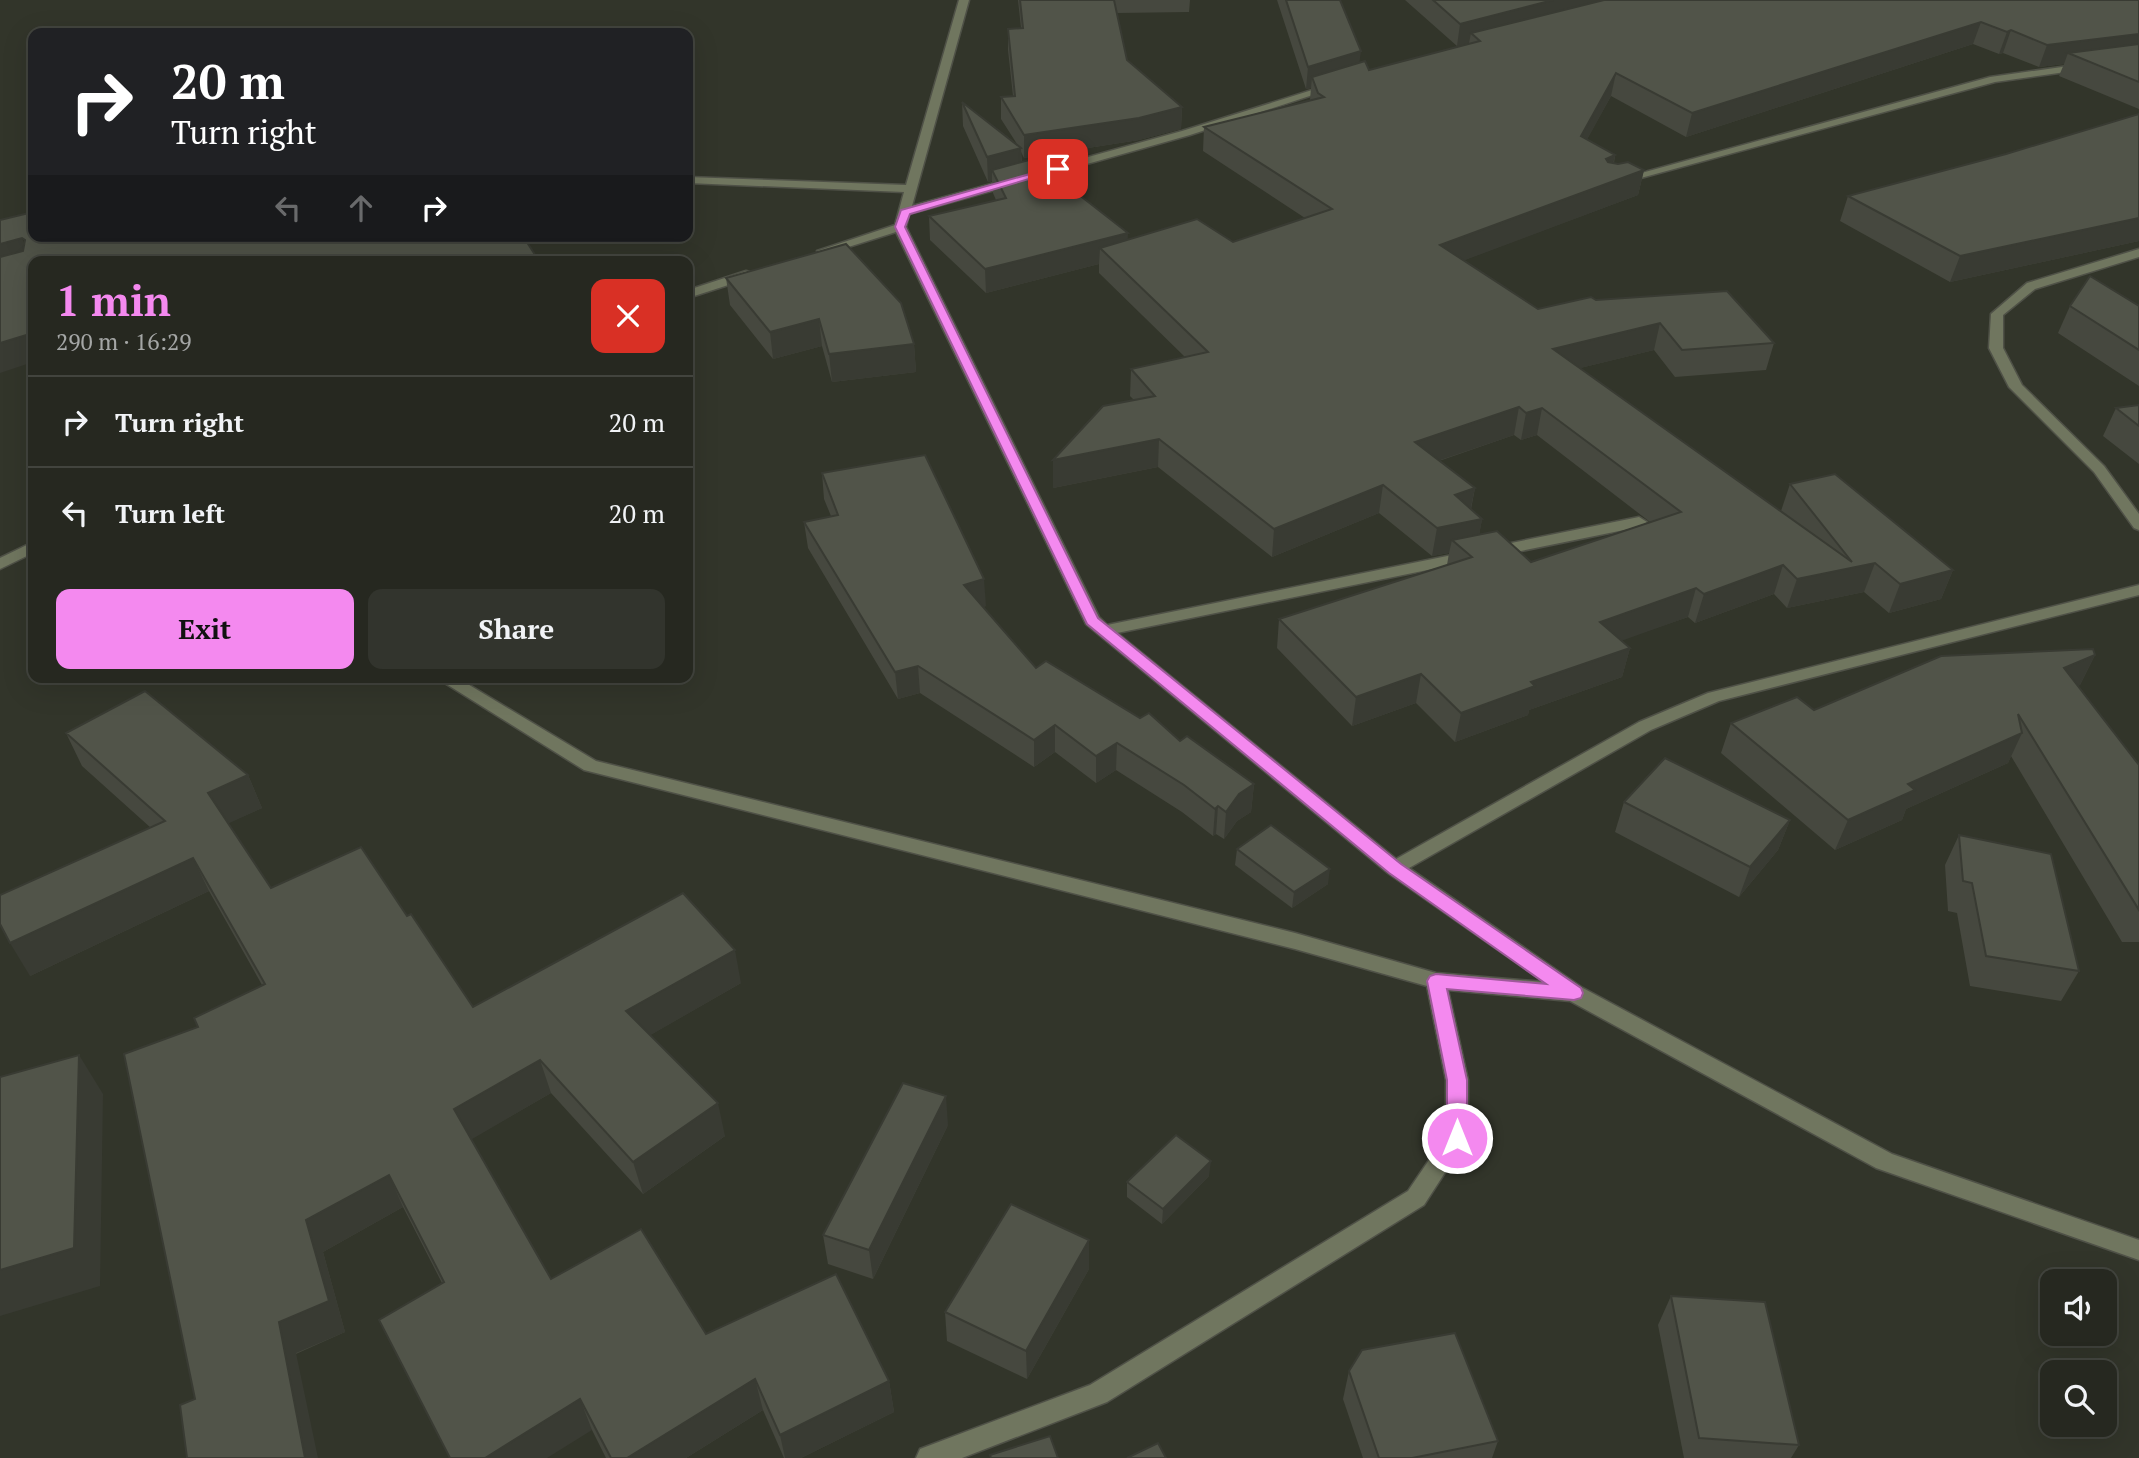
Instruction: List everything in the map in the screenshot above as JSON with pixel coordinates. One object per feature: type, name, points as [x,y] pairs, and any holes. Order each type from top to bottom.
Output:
[{"type":"street","points":[[964,0],[903,219],[1092,621],[1395,868],[1574,993],[1884,1161],[2139,1250]]},
{"type":"street","points":[[1609,184],[1994,79],[2099,65]]},
{"type":"street","points":[[807,256],[903,219],[1341,84]]},
{"type":"street","points":[[693,180],[911,190]]},
{"type":"street","points":[[2139,253],[2031,286],[1997,314],[1996,348],[2016,387],[2099,469],[2139,525]]},
{"type":"street","points":[[693,292],[754,273]]},
{"type":"street","points":[[1104,631],[1639,522]]},
{"type":"street","points":[[0,564],[28,550]]},
{"type":"street","points":[[1395,868],[1645,726],[1713,697],[2139,590]]},
{"type":"street","points":[[453,683],[590,766],[1295,941],[1436,981],[1574,993]]},
{"type":"street","points":[[929,1458],[1098,1394],[1416,1198],[1457,1138],[1457,1080],[1436,981]]},
{"type":"building","points":[[1020,0],[1114,0],[1127,60],[1182,107],[1139,118],[1024,135],[1001,97],[1015,96],[1008,29],[1023,28]]},
{"type":"building","points":[[1286,0],[1340,0],[1361,51],[1308,67]]},
{"type":"building","points":[[1433,0],[1553,0],[1460,24]]},
{"type":"building","points":[[1604,0],[2139,0],[2139,34],[2047,45],[2011,30],[2007,32],[1981,22],[1692,113],[1616,73],[1581,136],[1615,155],[1606,159],[1608,162],[1628,162],[1644,170],[1440,245],[1538,309],[1591,297],[1596,300],[1727,291],[1774,343],[1682,350],[1660,323],[1553,349],[1852,562],[1790,484],[1835,474],[1953,570],[1900,584],[1875,563],[1797,579],[1783,565],[1704,594],[1696,588],[1600,622],[1630,648],[1531,682],[1535,686],[1461,713],[1421,674],[1356,697],[1279,619],[1472,557],[1452,540],[1497,531],[1531,562],[1681,512],[1542,408],[1526,413],[1519,407],[1415,442],[1475,488],[1455,495],[1482,519],[1437,528],[1383,485],[1274,529],[1159,439],[1053,460],[1103,406],[1155,396],[1131,369],[1208,352],[1100,248],[1197,219],[1233,242],[1332,209],[1204,127],[1324,97],[1318,93],[1312,77],[1365,61],[1369,70],[1480,41],[1471,33]]},
{"type":"building","points":[[2139,44],[2139,82],[2068,53]]},
{"type":"building","points":[[962,102],[1021,148],[987,157]]},
{"type":"building","points":[[2139,114],[2139,218],[1960,256],[1848,196],[2006,154]]},
{"type":"building","points":[[1033,159],[1128,233],[985,269],[929,216],[1006,198],[992,170]]},
{"type":"building","points":[[28,213],[28,242],[527,242],[536,256],[28,256],[28,335],[0,343],[0,257],[23,251],[25,240],[22,238],[0,244],[0,220]]},
{"type":"building","points":[[846,244],[901,303],[914,344],[829,354],[819,319],[770,332],[726,278]]},
{"type":"building","points":[[2090,276],[2139,306],[2139,350],[2070,306]]},
{"type":"building","points":[[2139,405],[2139,426],[2116,408]]},
{"type":"building","points":[[925,455],[984,579],[964,585],[1036,668],[1046,661],[1140,718],[1149,713],[1180,741],[1187,736],[1254,784],[1239,794],[1226,812],[1218,806],[1215,809],[1184,785],[1117,743],[1096,756],[1055,725],[1034,740],[918,666],[895,672],[804,522],[838,515],[822,473]]},
{"type":"building","points":[[2093,649],[2095,655],[2064,668],[2139,765],[2139,910],[2018,714],[2022,733],[1908,784],[1915,790],[1848,820],[1731,723],[1797,697],[1814,710],[1941,656]]},
{"type":"building","points":[[145,691],[248,775],[208,793],[271,888],[361,847],[407,916],[411,914],[473,1007],[683,893],[735,950],[626,1011],[718,1103],[633,1162],[540,1060],[454,1109],[551,1279],[641,1229],[706,1334],[836,1274],[889,1381],[780,1435],[755,1379],[627,1458],[611,1458],[580,1399],[485,1458],[450,1458],[379,1320],[444,1282],[389,1175],[306,1220],[329,1301],[279,1322],[305,1458],[187,1458],[180,1405],[195,1399],[124,1054],[198,1027],[194,1018],[265,984],[193,858],[10,943],[0,924],[0,895],[165,821],[66,733]]},
{"type":"building","points":[[1665,758],[1790,820],[1750,867],[1624,802]]},
{"type":"building","points":[[1271,825],[1330,869],[1294,892],[1237,849]]},
{"type":"building","points":[[1959,835],[2051,854],[2079,971],[1986,956],[1972,883],[1963,881]]},
{"type":"building","points":[[79,1055],[74,1248],[0,1270],[0,1077]]},
{"type":"building","points":[[903,1083],[946,1096],[869,1250],[823,1235]]},
{"type":"building","points":[[1176,1135],[1211,1161],[1163,1209],[1127,1182]]},
{"type":"building","points":[[1011,1204],[1089,1240],[1026,1351],[945,1312]]},
{"type":"building","points":[[1671,1296],[1765,1302],[1799,1445],[1699,1438]]},
{"type":"building","points":[[1455,1333],[1498,1441],[1412,1458],[1379,1458],[1349,1371],[1362,1350]]},
{"type":"building","points":[[1050,1436],[1058,1458],[991,1458],[990,1455]]},
{"type":"building","points":[[1158,1443],[1166,1458],[1127,1458]]},
{"type":"route","points":[[1058,169],[905,212],[900,227],[1092,621],[1395,868],[1574,993],[1436,981],[1457,1080],[1457,1138]]}]
